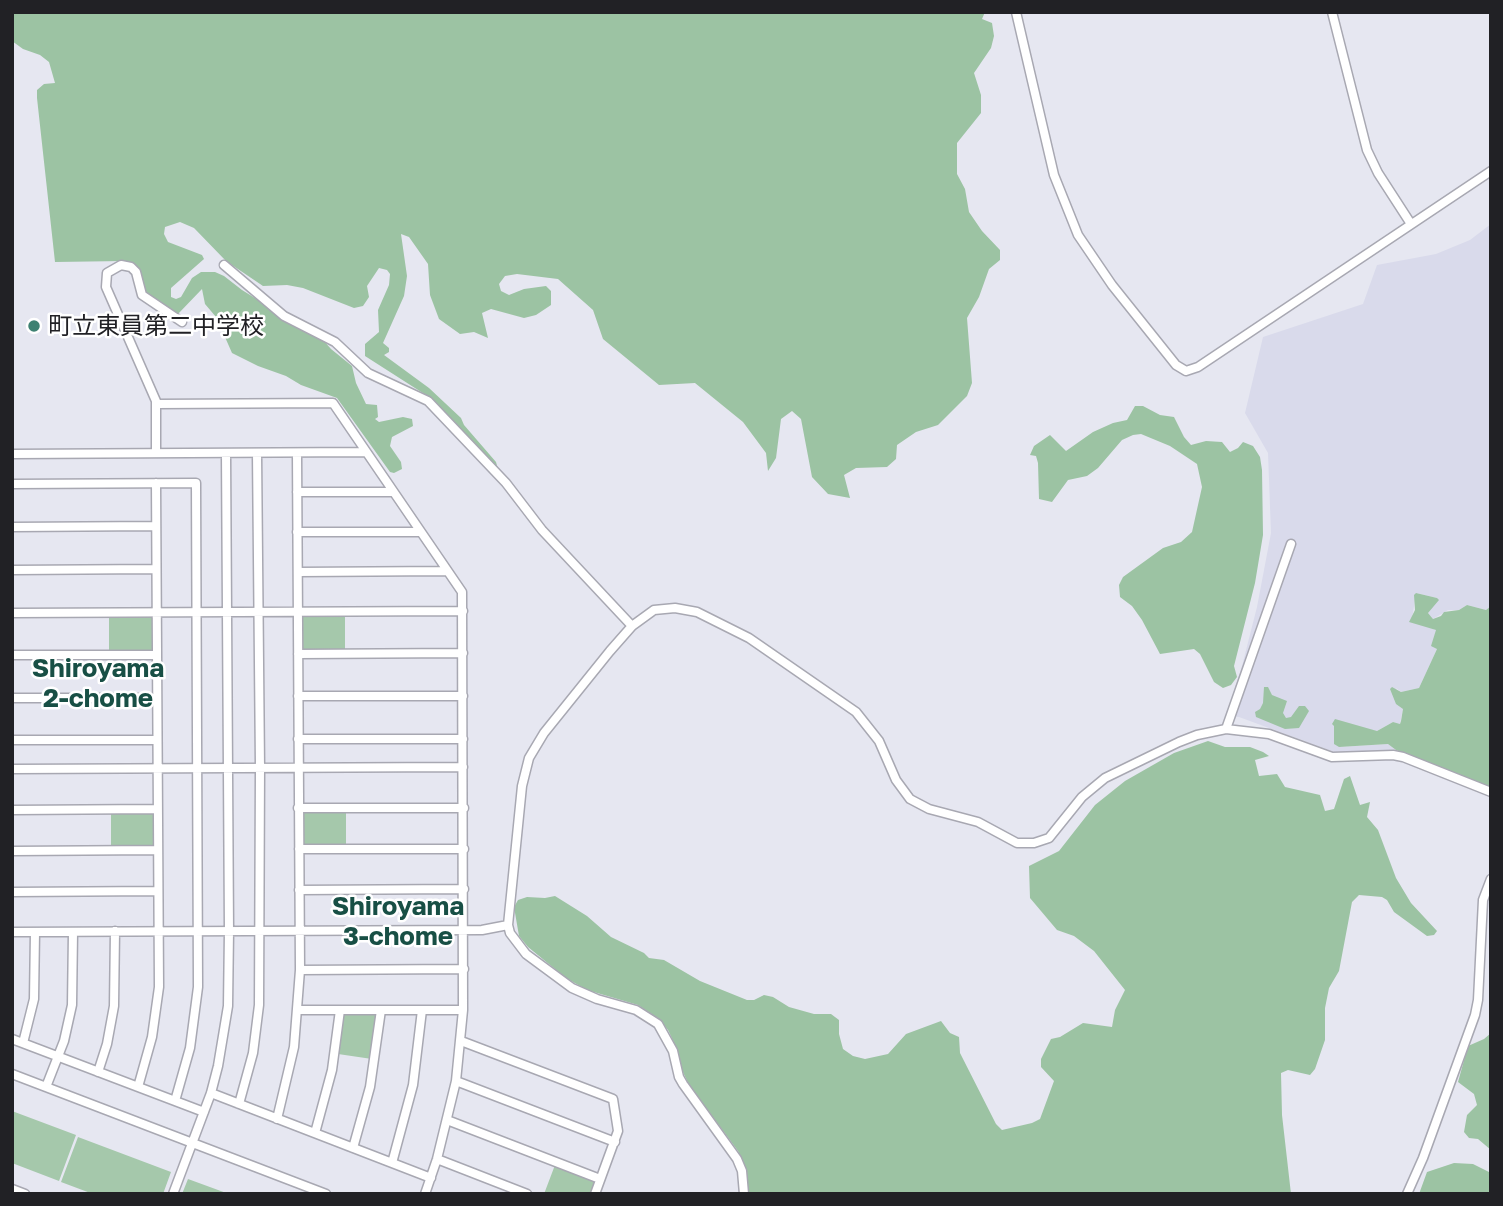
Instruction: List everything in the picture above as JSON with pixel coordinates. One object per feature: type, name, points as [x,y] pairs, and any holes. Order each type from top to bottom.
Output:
[{"type":"street","points":[[1016,12],[1054,174],[1078,235],[1112,285],[1176,365],[1186,371],[1198,367],[1491,171]]},
{"type":"street","points":[[1332,12],[1367,150],[1378,173],[1411,224]]},
{"type":"street","points":[[156,453],[156,404],[106,287],[107,273],[121,264],[131,267],[136,272],[142,295],[182,322]]},
{"type":"street","points":[[224,265],[284,316],[335,342],[368,373],[428,401],[506,483],[542,530],[632,625]]},
{"type":"street","points":[[156,404],[333,403],[462,592],[463,1010],[456,1081],[437,1159],[425,1194]]},
{"type":"street","points":[[12,454],[365,452]]},
{"type":"street","points":[[173,1194],[211,1093],[228,1006],[226,453]]},
{"type":"street","points":[[239,1104],[253,1053],[258,1014],[260,768],[257,453]]},
{"type":"street","points":[[276,1119],[291,1062],[300,970],[297,453]]},
{"type":"street","points":[[138,1087],[156,1017],[159,976],[156,483]]},
{"type":"street","points":[[12,484],[196,483],[198,932],[195,1021],[188,1059],[175,1101]]},
{"type":"street","points":[[297,492],[393,492]]},
{"type":"street","points":[[12,527],[156,526]]},
{"type":"street","points":[[297,532],[420,532]]},
{"type":"street","points":[[1226,729],[1291,544]]},
{"type":"street","points":[[12,570],[156,569]]},
{"type":"street","points":[[298,572],[447,571]]},
{"type":"street","points":[[744,1194],[741,1171],[734,1152],[683,1084],[673,1051],[658,1024],[636,1010],[597,999],[572,988],[526,954],[510,933],[508,925],[522,786],[529,758],[544,733],[632,625],[654,610],[675,608],[697,612],[750,638],[856,712],[879,741],[896,780],[910,799],[929,808],[978,822],[1017,843],[1034,843],[1049,838],[1082,797],[1105,778],[1179,742],[1226,729],[1269,734],[1332,757],[1403,757],[1491,792]]},
{"type":"street","points":[[12,613],[463,611]]},
{"type":"street","points":[[298,654],[463,653]]},
{"type":"street","points":[[12,655],[157,655]]},
{"type":"street","points":[[298,696],[463,696]]},
{"type":"street","points":[[12,698],[157,698]]},
{"type":"street","points":[[298,739],[463,738]]},
{"type":"street","points":[[12,740],[157,740]]},
{"type":"street","points":[[12,769],[463,768]]},
{"type":"street","points":[[299,808],[464,808]]},
{"type":"street","points":[[12,810],[158,809]]},
{"type":"street","points":[[299,849],[464,849]]},
{"type":"street","points":[[12,851],[158,850]]},
{"type":"street","points":[[1407,1194],[1423,1158],[1475,1014],[1483,900],[1491,878]]},
{"type":"street","points":[[299,890],[464,889]]},
{"type":"street","points":[[12,892],[158,891]]},
{"type":"street","points":[[12,932],[482,930],[508,925]]},
{"type":"street","points":[[23,1043],[34,999],[36,932]]},
{"type":"street","points":[[46,1087],[58,1057],[72,1005],[73,932]]},
{"type":"street","points":[[98,1072],[107,1044],[114,1006],[116,932]]},
{"type":"street","points":[[300,970],[464,969]]},
{"type":"street","points":[[298,1010],[463,1010]]},
{"type":"street","points":[[315,1133],[332,1070],[340,1010]]},
{"type":"street","points":[[354,1148],[370,1087],[381,1010]]},
{"type":"street","points":[[392,1163],[413,1085],[422,1010]]},
{"type":"street","points":[[12,1039],[204,1112]]},
{"type":"street","points":[[461,1041],[613,1099],[618,1131],[595,1194]]},
{"type":"street","points":[[12,1074],[326,1194]]},
{"type":"street","points":[[456,1081],[615,1142]]},
{"type":"street","points":[[211,1093],[430,1178]]},
{"type":"street","points":[[447,1120],[600,1179]]},
{"type":"street","points":[[437,1159],[527,1194]]},
{"type":"street","points":[[12,1189],[25,1194]]},
{"type":"shaded area","points":[[1491,224],[1491,606],[1486,610],[1467,605],[1459,610],[1448,610],[1433,619],[1428,613],[1437,598],[1416,593],[1412,619],[1436,630],[1437,649],[1419,688],[1401,692],[1396,688],[1403,709],[1400,724],[1393,722],[1377,731],[1334,726],[1334,737],[1339,747],[1388,744],[1396,750],[1337,753],[1239,717],[1226,716],[1257,607],[1271,533],[1268,453],[1245,413],[1263,337],[1363,304],[1377,265],[1436,254],[1470,240]]},
{"type":"green space","points":[[12,12],[985,12],[982,19],[992,23],[994,36],[991,48],[974,73],[981,95],[981,113],[957,143],[957,174],[965,189],[969,212],[1000,250],[1000,260],[989,269],[979,297],[967,318],[972,383],[967,396],[938,425],[916,432],[897,445],[896,459],[887,467],[856,468],[844,475],[850,498],[828,494],[812,477],[801,419],[792,411],[781,419],[776,458],[768,471],[766,453],[743,422],[695,383],[659,385],[603,339],[593,310],[558,279],[517,274],[505,276],[499,284],[501,291],[509,295],[524,289],[546,286],[551,291],[551,305],[536,315],[524,318],[491,309],[482,313],[488,338],[474,332],[460,334],[439,319],[430,295],[428,264],[409,237],[401,234],[407,276],[404,296],[383,343],[389,348],[389,352],[384,355],[429,388],[461,418],[496,462],[498,469],[429,397],[365,356],[365,344],[379,332],[378,310],[389,285],[390,274],[387,270],[379,268],[367,286],[369,297],[363,306],[354,308],[303,288],[287,285],[263,286],[226,261],[194,228],[180,222],[165,227],[164,234],[168,242],[202,255],[204,259],[171,288],[171,297],[181,297],[192,278],[201,272],[215,272],[224,276],[324,341],[352,366],[356,383],[366,404],[377,405],[378,417],[375,419],[379,422],[403,417],[412,419],[413,426],[392,437],[390,446],[401,462],[402,469],[390,472],[337,398],[301,385],[232,353],[221,328],[222,324],[205,304],[202,289],[178,314],[144,293],[133,264],[124,261],[55,262],[37,90],[44,84],[55,83],[49,62],[12,41]]},
{"type":"green space","points":[[1135,406],[1143,406],[1160,415],[1174,417],[1191,445],[1206,441],[1222,442],[1230,452],[1243,442],[1253,446],[1260,457],[1263,535],[1255,583],[1234,666],[1237,677],[1231,685],[1223,688],[1214,682],[1200,654],[1194,649],[1160,654],[1142,620],[1132,606],[1120,597],[1119,585],[1123,577],[1163,548],[1181,542],[1192,532],[1202,487],[1197,464],[1170,446],[1141,434],[1133,435],[1122,440],[1098,468],[1087,476],[1068,480],[1052,502],[1039,499],[1038,463],[1036,456],[1030,455],[1034,446],[1050,435],[1066,451],[1093,432],[1127,420]]},
{"type":"green space","points":[[1416,593],[1439,600],[1428,613],[1433,619],[1444,612],[1459,610],[1467,605],[1486,610],[1491,606],[1491,788],[1396,750],[1388,744],[1339,747],[1334,744],[1332,724],[1335,719],[1377,731],[1393,722],[1400,724],[1403,709],[1396,704],[1390,689],[1392,687],[1401,692],[1419,688],[1437,649],[1431,646],[1436,630],[1409,622],[1415,610]]},
{"type":"green space","points":[[345,615],[345,651],[302,650],[303,616]]},
{"type":"green space","points":[[109,616],[152,617],[152,651],[109,652]]},
{"type":"green space","points":[[1264,687],[1268,687],[1272,695],[1287,701],[1283,713],[1286,718],[1291,717],[1299,706],[1305,706],[1309,711],[1299,728],[1285,729],[1256,717],[1255,712],[1263,703]]},
{"type":"green space","points":[[1208,741],[1225,747],[1250,747],[1263,752],[1269,756],[1255,760],[1259,776],[1277,774],[1285,787],[1320,795],[1325,811],[1334,809],[1344,779],[1350,776],[1360,805],[1370,802],[1367,817],[1378,830],[1396,878],[1411,903],[1437,931],[1434,935],[1427,936],[1394,912],[1382,897],[1359,895],[1352,902],[1339,971],[1329,988],[1325,1008],[1325,1040],[1315,1069],[1310,1075],[1288,1070],[1281,1073],[1282,1115],[1291,1194],[748,1194],[744,1165],[738,1151],[689,1085],[681,1068],[677,1049],[659,1019],[638,1005],[587,990],[566,978],[528,947],[519,936],[514,907],[518,900],[555,896],[587,916],[611,937],[649,958],[664,960],[700,981],[747,1000],[764,995],[789,1007],[814,1014],[831,1014],[839,1020],[843,1049],[853,1056],[865,1059],[888,1054],[906,1034],[941,1021],[950,1033],[959,1037],[960,1053],[996,1124],[1002,1130],[1032,1123],[1040,1119],[1054,1081],[1041,1067],[1041,1059],[1051,1039],[1060,1037],[1083,1023],[1112,1027],[1115,1010],[1125,990],[1094,951],[1074,936],[1057,930],[1030,898],[1029,866],[1059,851],[1095,805],[1125,781],[1174,753]]},
{"type":"green space","points":[[302,812],[346,812],[346,846],[302,845]]},
{"type":"green space","points":[[111,813],[153,813],[154,845],[111,847]]},
{"type":"green space","points":[[343,1013],[377,1013],[372,1059],[338,1054]]},
{"type":"green space","points":[[1491,1033],[1491,1150],[1478,1139],[1469,1138],[1464,1132],[1467,1115],[1477,1105],[1474,1094],[1458,1082],[1468,1046]]},
{"type":"green space","points":[[12,1111],[76,1135],[59,1181],[12,1163]]},
{"type":"green space","points":[[78,1137],[171,1172],[163,1194],[93,1194],[61,1182]]},
{"type":"green space","points":[[1454,1163],[1473,1164],[1491,1173],[1491,1194],[1419,1194],[1427,1172]]},
{"type":"green space","points":[[555,1165],[595,1180],[591,1194],[544,1194]]},
{"type":"green space","points":[[188,1179],[229,1194],[182,1194]]},
{"type":"place","name":"町立東員第二中学校","points":[[34,326]]},
{"type":"district","name":"Shiroyama 2-chome","points":[[98,684]]},
{"type":"district","name":"Shiroyama 3-chome","points":[[398,922]]}]
